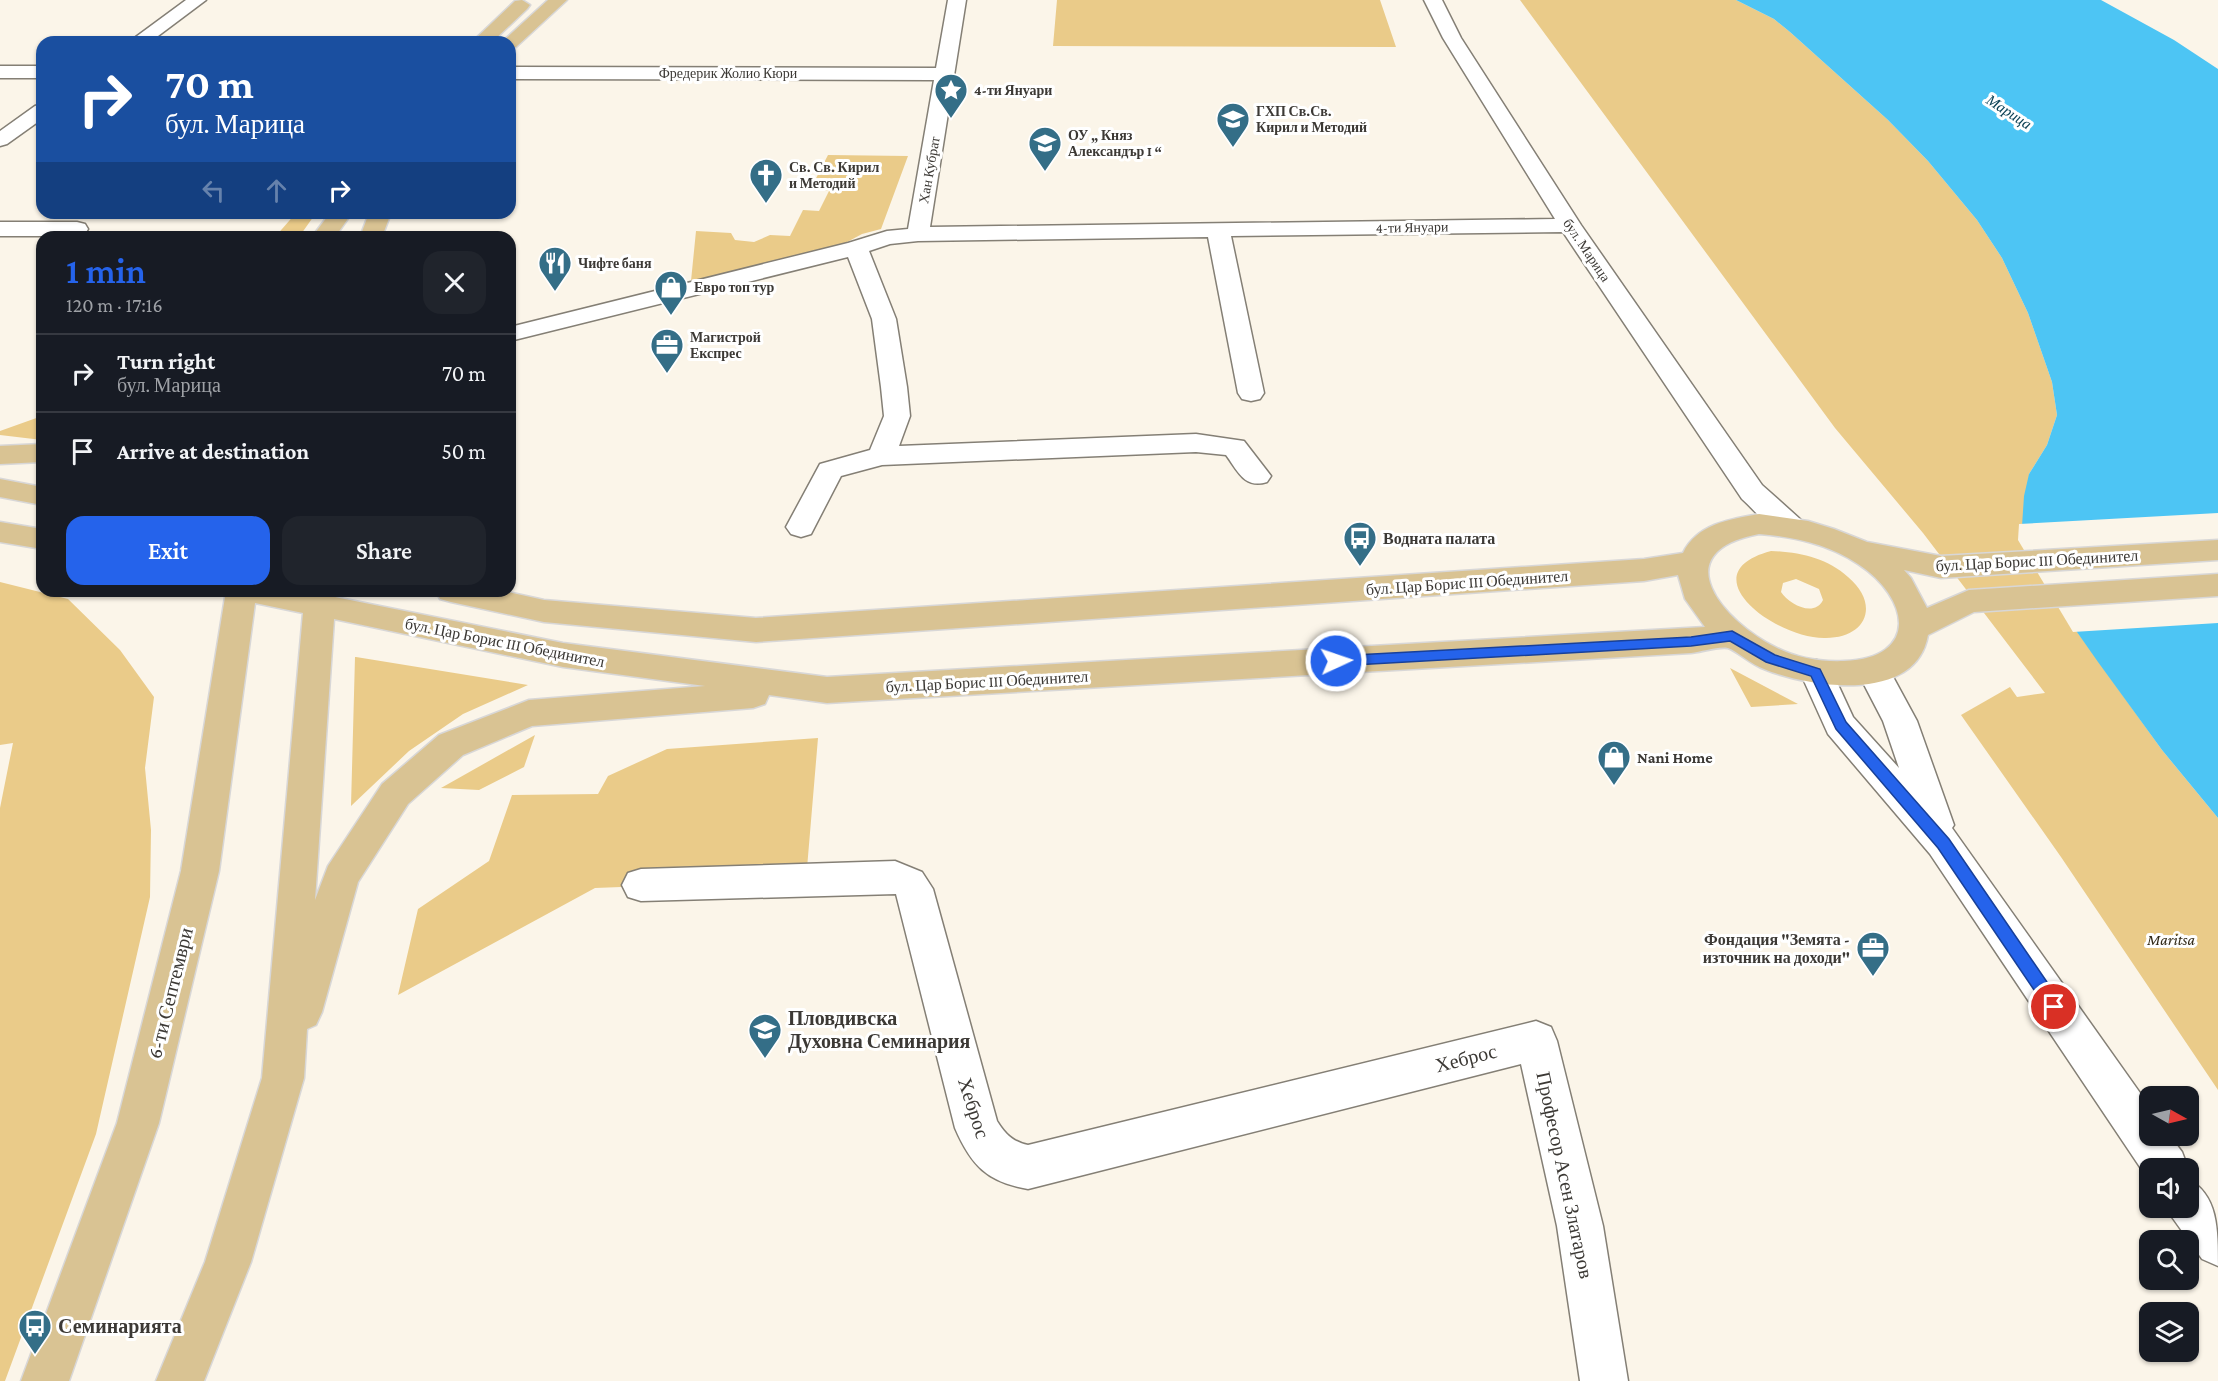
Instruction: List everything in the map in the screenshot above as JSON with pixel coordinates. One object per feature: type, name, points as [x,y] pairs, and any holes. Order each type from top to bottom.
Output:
[{"type":"main road","points":[[488,36],[527,0]]},
{"type":"main road","points":[[516,38],[558,0]]},
{"type":"main road","points":[[0,455],[36,453]]},
{"type":"main road","points":[[0,488],[36,495]]},
{"type":"main road","name":"бул. Цар Борис III Обединител","points":[[479,597],[544,611],[756,630],[1644,570],[1695,562],[1701,548],[1715,536],[1733,529],[1759,524],[1790,526],[1825,535],[1858,550],[1882,567],[1900,586],[1912,606],[1916,627]]},
{"type":"main road","points":[[0,532],[36,538]]},
{"type":"main road","name":"бул. Цар Борис III Обединител","points":[[1858,550],[1941,567],[2218,550]]},
{"type":"main road","points":[[1695,562],[1693,580],[1699,598],[1712,618],[1732,636],[1757,652],[1785,664],[1816,672],[1846,674],[1874,671],[1896,661],[1911,646],[1916,627],[1969,601],[2218,585]]},
{"type":"main road","name":"6-ти Септември","points":[[45,1381],[138,1123],[144,1100],[200,871],[240,597]]},
{"type":"main road","name":"бул. Цар Борис III Обединител","points":[[302,597],[320,599],[563,655],[827,690],[1679,642],[1732,636]]},
{"type":"main road","points":[[284,1078],[320,599]]},
{"type":"main road","points":[[180,1381],[228,1262],[284,1078],[341,877],[395,794],[451,745],[529,713],[827,690]]},
{"type":"street","points":[[146,36],[196,0]]},
{"type":"street","name":"Хан Кубрат","points":[[918,234],[957,0]]},
{"type":"street","name":"бул. Марица","points":[[1433,0],[1452,38],[1570,225],[1752,492],[1790,526]]},
{"type":"street","points":[[0,72],[36,72]]},
{"type":"street","name":"Фредерик Жолио Кюри","points":[[516,73],[945,74]]},
{"type":"street","points":[[0,140],[36,114]]},
{"type":"street","name":"4-ти Януари","points":[[516,333],[856,248],[887,238],[918,234],[1570,225]]},
{"type":"street","points":[[0,229],[77,229]]},
{"type":"street","points":[[1218,230],[1251,393]]},
{"type":"street","points":[[856,248],[884,319],[894,387],[897,416],[881,456]]},
{"type":"street","points":[[801,527],[830,470],[881,456],[1196,443],[1234,447],[1257,476]]},
{"type":"street","points":[[1733,529],[1752,492]]},
{"type":"street","points":[[1874,671],[1900,721],[1943,843]]},
{"type":"street","points":[[1816,672],[1840,725],[1943,843],[2159,1158]]},
{"type":"street","name":"Хеброс","points":[[641,885],[895,877],[909,883],[914,889],[977,1128],[985,1145],[996,1156],[1012,1165],[1028,1167],[1536,1041]]},
{"type":"street","name":"Професор Асен Златаров","points":[[1536,1041],[1580,1227],[1604,1381]]},
{"type":"street","points":[[2199,1216],[2218,1243]]},
{"type":"green space","points":[[1057,0],[1380,0],[1396,47],[1053,46]]},
{"type":"green space","name":"Maritsa","points":[[1520,0],[1736,0],[1774,19],[1888,120],[1928,161],[1977,220],[2002,258],[2028,313],[2052,382],[2057,415],[2047,445],[2029,474],[2065,615],[2162,750],[2218,818],[2218,1090],[2061,857],[1961,715],[2010,687],[2017,697],[2045,693],[1923,533],[1835,428]]},
{"type":"green space","points":[[828,155],[908,156],[881,229],[862,234],[836,248],[691,281],[696,231],[731,233],[735,240],[754,242],[770,235],[790,236],[803,210],[819,211],[829,191],[810,190]]},
{"type":"green space","points":[[291,219],[312,219],[303,231],[280,231]]},
{"type":"green space","points":[[36,418],[36,439],[0,435],[0,431]]},
{"type":"green space","points":[[1771,551],[1812,557],[1831,565],[1840,570],[1858,588],[1864,598],[1866,609],[1864,618],[1859,627],[1838,637],[1824,638],[1804,635],[1783,628],[1763,616],[1748,603],[1738,588],[1737,574],[1747,561]],"holes":[[[1796,579],[1819,589],[1823,600],[1819,605],[1808,609],[1795,605],[1781,592],[1783,583]]]},
{"type":"green space","points":[[0,582],[36,591],[36,597],[68,599],[120,650],[154,697],[145,768],[151,830],[150,897],[96,1134],[5,1381],[0,1381],[0,808],[13,743],[0,745]]},
{"type":"green space","points":[[355,657],[528,685],[463,714],[409,751],[351,806]]},
{"type":"green space","points":[[1730,668],[1798,704],[1751,707]]},
{"type":"green space","points":[[535,735],[524,767],[479,790],[441,788]]},
{"type":"green space","points":[[818,738],[806,880],[595,888],[398,995],[418,909],[489,861],[512,795],[598,794],[608,776],[667,749]]},
{"type":"water","name":"Марица","points":[[1736,0],[2101,0],[2174,40],[2218,69],[2218,818],[2162,750],[2098,662],[2065,615],[2021,541],[2024,496],[2029,474],[2047,445],[2057,415],[2052,382],[2028,313],[2002,258],[1977,220],[1928,161],[1888,120],[1774,19]]},
{"type":"pier","points":[[2218,513],[2218,623],[2073,632],[2018,540],[2019,524]]},
{"type":"place","name":"4-ти Януари","points":[[951,119]]},
{"type":"place","name":"ГХП Св.Св. Кирил и Методий","points":[[1233,148]]},
{"type":"place","name":"ОУ „ Княз Александър I “","points":[[1045,172]]},
{"type":"place","name":"Св. Св. Кирил и Методий","points":[[766,204]]},
{"type":"place","name":"Чифте баня","points":[[555,292]]},
{"type":"place","name":"Евро топ тур","points":[[671,316]]},
{"type":"place","name":"Магистрой Експрес","points":[[667,374]]},
{"type":"place","name":"Водната палата","points":[[1360,567]]},
{"type":"place","name":"Nani Home","points":[[1614,786]]},
{"type":"place","name":"Фондация \"Земята - източник на доходи\"","points":[[1873,977]]},
{"type":"place","name":"Пловдивска Духовна Семинария","points":[[765,1059]]},
{"type":"place","name":"Семинарията","points":[[35,1355]]},
{"type":"route","points":[[1336,661],[1691,641],[1732,636],[1757,652],[1785,664],[1816,672],[1840,725],[1943,843],[2054,1007]]}]
